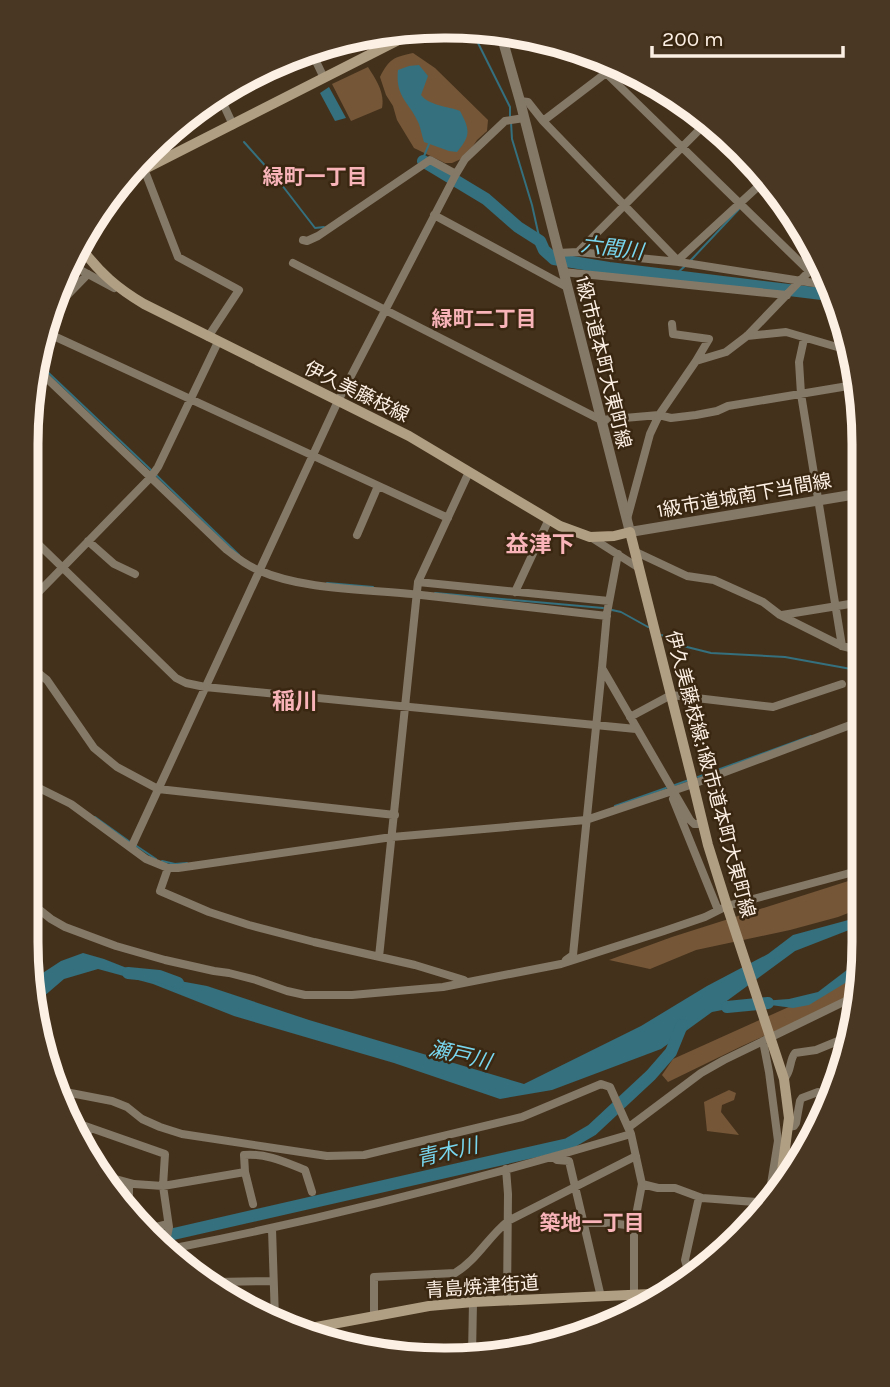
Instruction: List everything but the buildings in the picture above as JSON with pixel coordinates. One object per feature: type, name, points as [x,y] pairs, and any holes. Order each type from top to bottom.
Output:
[{"type":"main road","points":[[158,158],[233,125],[395,42]]},
{"type":"main road","name":"伊久美藤枝線","points":[[86,254],[103,275],[121,291],[409,436],[560,526],[590,537],[630,532]]},
{"type":"main road","name":"伊久美藤枝線;1級市道本町大東町線","points":[[630,532],[704,824],[722,908],[785,1079],[789,1118],[784,1167]]},
{"type":"main road","name":"青島焼津街道","points":[[314,1327],[429,1306],[646,1295]]},
{"type":"street","name":"1級市道本町大東町線","points":[[503,43],[630,532]]},
{"type":"street","points":[[315,60],[324,78]]},
{"type":"street","points":[[543,121],[606,73],[809,271]]},
{"type":"street","points":[[520,101],[528,102],[543,121],[679,261]]},
{"type":"street","points":[[223,104],[233,125]]},
{"type":"street","points":[[131,848],[338,401],[434,215],[465,159],[505,121],[524,118]]},
{"type":"street","points":[[578,252],[700,129]]},
{"type":"street","points":[[303,240],[317,236],[430,160],[454,178]]},
{"type":"street","points":[[38,593],[158,467],[190,399],[213,339],[239,289],[178,257],[145,171]]},
{"type":"street","points":[[679,261],[758,187]]},
{"type":"street","points":[[434,215],[567,287]]},
{"type":"street","points":[[558,253],[578,252],[679,261],[819,284]]},
{"type":"street","points":[[293,263],[601,420],[696,415],[717,411],[728,405],[847,386]]},
{"type":"street","points":[[696,361],[726,352],[747,336],[812,268]]},
{"type":"street","points":[[78,269],[121,291]]},
{"type":"street","points":[[563,272],[787,295]]},
{"type":"street","points":[[66,296],[88,274]]},
{"type":"street","points":[[627,519],[650,433],[709,339],[673,334],[672,324]]},
{"type":"street","points":[[747,336],[786,332],[840,348]]},
{"type":"street","points":[[53,335],[448,518]]},
{"type":"street","points":[[804,339],[799,362],[801,394],[842,646]]},
{"type":"street","points":[[44,376],[227,550],[259,571],[315,585],[607,615]]},
{"type":"street","points":[[379,957],[418,582],[469,472]]},
{"type":"street","points":[[357,535],[378,486]]},
{"type":"street","name":"1級市道城南下当間線","points":[[630,532],[852,495]]},
{"type":"street","points":[[515,592],[549,519]]},
{"type":"street","points":[[590,537],[639,568]]},
{"type":"street","points":[[89,541],[114,564],[135,574]]},
{"type":"street","points":[[38,544],[176,678],[186,683],[636,729]]},
{"type":"street","points":[[636,552],[687,576],[714,580],[842,646],[852,648]]},
{"type":"street","points":[[561,964],[573,955],[607,615],[618,554]]},
{"type":"street","points":[[418,582],[609,601]]},
{"type":"street","points":[[780,615],[852,604]]},
{"type":"street","points":[[602,668],[690,820],[694,824],[704,824]]},
{"type":"street","points":[[38,673],[47,680],[94,748],[117,767],[158,789],[395,815]]},
{"type":"street","points":[[630,717],[671,695],[774,708],[842,684]]},
{"type":"street","points":[[38,788],[71,804],[146,859],[168,868],[178,868],[392,837],[586,820],[852,726]]},
{"type":"street","points":[[672,790],[673,799],[722,908]]},
{"type":"street","points":[[168,868],[160,891],[209,912],[262,929],[415,965],[470,981]]},
{"type":"street","points":[[38,909],[65,927],[165,960],[229,973],[305,995],[352,995],[443,987],[561,964],[705,917],[722,908],[852,872]]},
{"type":"street","points":[[178,1249],[272,1229],[553,1157],[630,1131],[701,1073],[768,1037],[847,1000]]},
{"type":"street","points":[[768,1037],[769,1072],[778,1141],[772,1182]]},
{"type":"street","points":[[785,1079],[795,1053],[816,1050],[840,1040]]},
{"type":"street","points":[[67,1092],[112,1101],[127,1107],[142,1119],[182,1134],[341,1156],[364,1155],[522,1117],[601,1084],[610,1087],[630,1131],[642,1184],[634,1226],[634,1296]]},
{"type":"street","points":[[788,1127],[796,1123],[803,1098],[818,1092],[822,1095]]},
{"type":"street","points":[[82,1125],[165,1154],[163,1185],[169,1226],[167,1238]]},
{"type":"street","points":[[87,1134],[90,1128]]},
{"type":"street","points":[[253,1203],[245,1172],[244,1155],[255,1154],[273,1158],[305,1170],[312,1192]]},
{"type":"street","points":[[374,1315],[374,1277],[455,1273],[465,1268],[496,1231],[508,1221],[636,1156]]},
{"type":"street","points":[[553,1157],[569,1161],[601,1297]]},
{"type":"street","points":[[506,1169],[507,1301]]},
{"type":"street","points":[[116,1179],[129,1183],[163,1185],[245,1172]]},
{"type":"street","points":[[129,1183],[129,1197]]},
{"type":"street","points":[[642,1184],[675,1188],[699,1197],[757,1202]]},
{"type":"street","points":[[687,1268],[685,1260],[699,1197]]},
{"type":"street","points":[[583,1223],[634,1226]]},
{"type":"street","points":[[157,1228],[169,1226]]},
{"type":"street","points":[[272,1229],[275,1311]]},
{"type":"street","points":[[222,1282],[273,1281]]},
{"type":"street","points":[[472,1348],[473,1302]]},
{"type":"shaded area","points":[[413,53],[435,68],[488,120],[487,131],[469,152],[452,163],[445,163],[414,148],[386,95],[380,77],[383,71],[393,60]]},
{"type":"shaded area","points":[[368,67],[381,91],[382,108],[351,121],[332,84]]},
{"type":"shaded area","points":[[852,880],[852,912],[838,917],[696,950],[650,969],[609,960],[672,937]]},
{"type":"shaded area","points":[[850,980],[847,999],[668,1082],[662,1075],[673,1059]]},
{"type":"shaded area","points":[[729,1090],[736,1093],[734,1100],[722,1105],[721,1112],[739,1135],[707,1131],[704,1102]]},
{"type":"water","points":[[419,65],[428,76],[421,95],[434,104],[460,111],[468,132],[457,152],[424,142],[419,124],[401,94],[398,70]]},
{"type":"water","points":[[329,87],[346,118],[335,121],[320,93]]},
{"type":"water","points":[[852,919],[852,931],[795,951],[724,1003],[742,1001],[743,1006],[712,1012],[661,1049],[552,1090],[500,1099],[394,1063],[234,1016],[153,984],[98,969],[64,979],[42,997],[40,975],[61,961],[83,953],[142,974],[207,986],[309,1020],[524,1084],[641,1026],[707,986],[768,954],[793,935]]},
{"type":"water","points":[[851,967],[850,980],[809,1005],[793,1008],[763,1004],[762,1001],[789,999],[818,992]]},
{"type":"waterway","points":[[476,39],[510,107],[510,116]]},
{"type":"waterway","points":[[511,122],[512,139],[540,241]]},
{"type":"waterway","points":[[244,142],[315,228],[324,227]]},
{"type":"waterway","points":[[422,161],[429,144]]},
{"type":"waterway","name":"六間川","points":[[423,161],[486,199],[518,227],[540,241],[544,250],[554,259],[823,294]]},
{"type":"waterway","points":[[691,260],[740,208]]},
{"type":"waterway","points":[[674,276],[685,266]]},
{"type":"waterway","points":[[45,370],[151,470]]},
{"type":"waterway","points":[[155,474],[239,555]]},
{"type":"waterway","points":[[327,583],[373,587]]},
{"type":"waterway","points":[[435,593],[603,608]]},
{"type":"waterway","points":[[612,610],[648,627]]},
{"type":"waterway","points":[[662,635],[679,645],[711,653],[785,657],[852,669]]},
{"type":"waterway","points":[[698,777],[811,736]]},
{"type":"waterway","points":[[675,785],[689,780]]},
{"type":"waterway","points":[[615,806],[666,788]]},
{"type":"waterway","points":[[95,817],[130,842]]},
{"type":"waterway","points":[[135,845],[156,859]]},
{"type":"waterway","points":[[162,861],[187,863]]},
{"type":"waterway","name":"瀬戸川","points":[[128,973],[159,976],[178,983]]},
{"type":"waterway","name":"瀬戸川","points":[[727,1007],[768,1003]]},
{"type":"waterway","name":"青木川","points":[[165,1236],[568,1144],[592,1130],[651,1075],[671,1052],[682,1025]]},
{"type":"district","name":"緑町一丁目","points":[[315,177]]},
{"type":"district","name":"緑町二丁目","points":[[484,319]]},
{"type":"district","name":"益津下","points":[[540,544]]},
{"type":"district","name":"稲川","points":[[295,701]]},
{"type":"district","name":"築地一丁目","points":[[592,1223]]}]
